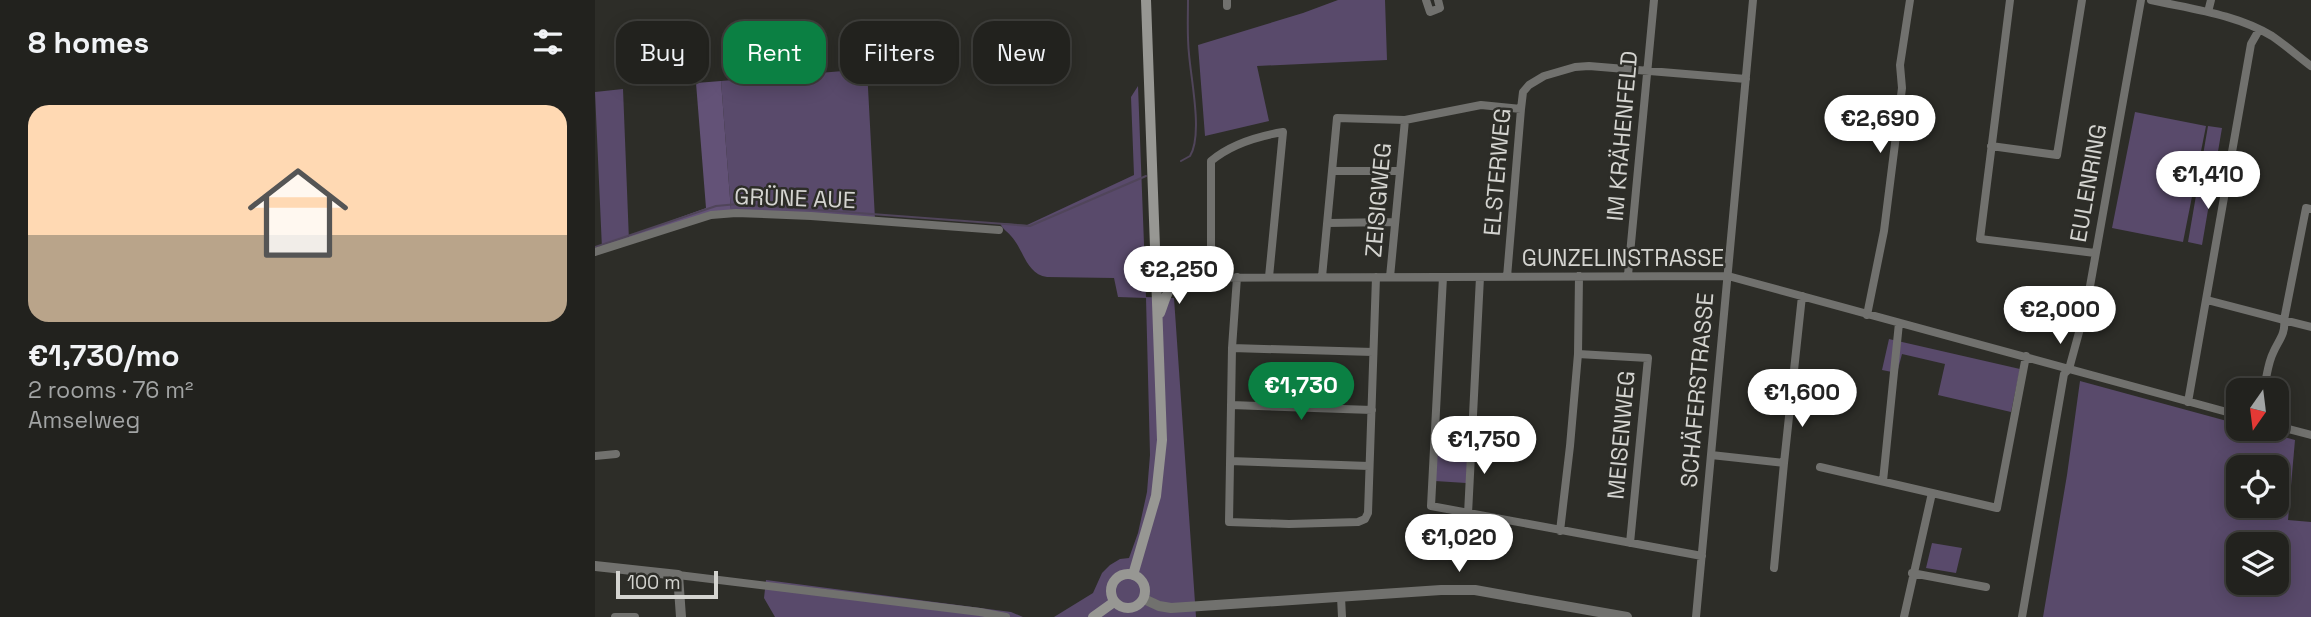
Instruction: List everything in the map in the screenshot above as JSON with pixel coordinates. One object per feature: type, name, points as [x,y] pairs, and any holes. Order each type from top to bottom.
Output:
[{"type":"main road","points":[[1133,575],[1153,508],[1162,440],[1146,0]]},
{"type":"main road","points":[[1159,319],[1170,286],[1184,277]]},
{"type":"main road","points":[[1122,575],[1140,578],[1146,592],[1144,599],[1135,607],[1120,607],[1114,602],[1111,592],[1114,582],[1122,575]]},
{"type":"main road","points":[[1093,617],[1114,602]]},
{"type":"street","points":[[1426,0],[1430,12],[1440,8],[1438,0]]},
{"type":"street","name":"IM KRÄHENFELD","points":[[1627,275],[1654,0]]},
{"type":"street","name":"SCHÄFERSTRASSE","points":[[1696,617],[1753,0]]},
{"type":"street","points":[[1867,315],[1884,231],[1902,89],[1900,65],[1910,0]]},
{"type":"street","points":[[2010,0],[1980,239],[2095,254]]},
{"type":"street","points":[[1991,146],[2057,155],[2082,0]]},
{"type":"street","name":"EULENRING","points":[[2022,617],[2064,374],[2069,369],[2087,303],[2141,0]]},
{"type":"street","points":[[2151,0],[2208,12],[2259,30],[2311,66]]},
{"type":"street","points":[[2208,12],[2211,0]]},
{"type":"street","points":[[2188,402],[2251,44],[2259,30]]},
{"type":"street","name":"ELSTERWEG","points":[[1507,276],[1521,109],[1523,92],[1529,85],[1562,70],[1589,66],[1746,79]]},
{"type":"street","name":"ZEISIGWEG","points":[[1390,276],[1405,120],[1481,105],[1521,109]]},
{"type":"street","points":[[1322,277],[1337,118],[1405,120]]},
{"type":"street","points":[[1211,277],[1211,161],[1220,153],[1244,143],[1283,132],[1269,277]]},
{"type":"street","points":[[1332,171],[1399,171]]},
{"type":"street","points":[[2266,378],[2272,354],[2285,327],[2284,320],[2306,208],[2311,209]]},
{"type":"street","name":"GRÜNE AUE","points":[[595,252],[711,215],[736,213],[999,230]]},
{"type":"street","points":[[1328,223],[1394,222]]},
{"type":"street","points":[[1560,531],[1578,354],[1579,276]]},
{"type":"street","name":"GUNZELINSTRASSE","points":[[1157,278],[1728,276],[2226,412]]},
{"type":"street","points":[[1237,277],[1232,348],[1229,522],[1289,524],[1359,522],[1369,513],[1376,277]]},
{"type":"street","points":[[1443,277],[1431,506],[1702,556]]},
{"type":"street","points":[[1468,513],[1480,277]]},
{"type":"street","points":[[1774,568],[1801,296]]},
{"type":"street","points":[[2207,300],[2311,327]]},
{"type":"street","points":[[1882,481],[1899,323]]},
{"type":"street","points":[[1232,348],[1373,352]]},
{"type":"street","name":"MEISENWEG","points":[[1578,354],[1648,358],[1630,543]]},
{"type":"street","points":[[1820,467],[1997,508],[2026,356]]},
{"type":"street","points":[[1231,405],[1372,410]]},
{"type":"street","points":[[2289,429],[2311,435]]},
{"type":"street","points":[[1435,434],[1472,437]]},
{"type":"street","points":[[595,456],[616,454]]},
{"type":"street","points":[[1711,455],[1784,463]]},
{"type":"street","points":[[1230,461],[1369,466]]},
{"type":"street","points":[[1904,617],[1932,493]]},
{"type":"street","points":[[595,566],[1006,617]]},
{"type":"street","points":[[1912,573],[1986,587]]},
{"type":"street","points":[[678,575],[681,617]]},
{"type":"street","points":[[1144,599],[1159,607],[1179,612],[1341,597],[1475,590],[1627,617]]},
{"type":"street","points":[[1341,597],[1342,617]]},
{"type":"street","points":[[615,617],[635,617]]},
{"type":"shaded area","points":[[1338,0],[1385,0],[1387,60],[1257,66],[1269,121],[1205,136],[1198,45]]},
{"type":"shaded area","points":[[840,71],[840,84],[868,84],[875,219],[731,211],[721,81],[723,84],[826,84],[826,72]]},
{"type":"shaded area","points":[[721,81],[731,211],[629,241],[629,236],[706,208],[696,84]]},
{"type":"shaded area","points":[[1138,86],[1146,297],[1174,298],[1196,617],[1054,617],[1093,593],[1102,573],[1110,565],[1120,559],[1129,558],[1138,533],[1147,492],[1150,455],[1146,298],[1118,297],[1114,278],[1040,275],[1030,266],[1000,223],[1027,225],[1134,175],[1131,97]]},
{"type":"shaded area","points":[[623,89],[629,241],[602,249],[595,92]]},
{"type":"shaded area","points":[[2135,112],[2206,126],[2183,242],[2112,228]]},
{"type":"shaded area","points":[[2208,126],[2222,128],[2202,245],[2188,242]]},
{"type":"shaded area","points":[[1889,339],[2020,369],[2011,412],[1938,395],[1945,364],[1902,354],[1897,373],[1882,370]]},
{"type":"shaded area","points":[[2080,381],[2226,421],[2226,441],[2295,440],[2289,509],[2289,455],[2226,455],[2226,518],[2288,518],[2311,522],[2311,617],[2043,617]]},
{"type":"shaded area","points":[[1436,452],[1468,454],[1466,483],[1435,481]]},
{"type":"shaded area","points":[[1932,543],[1962,548],[1956,573],[1926,568]]},
{"type":"shaded area","points":[[766,580],[1011,612],[1023,617],[775,617],[764,598]]},
{"type":"waterway","points":[[1181,161],[1190,156],[1196,135],[1188,40],[1188,0]]},
{"type":"waterway","points":[[595,247],[716,206],[738,204],[1030,226],[1146,176]]}]
